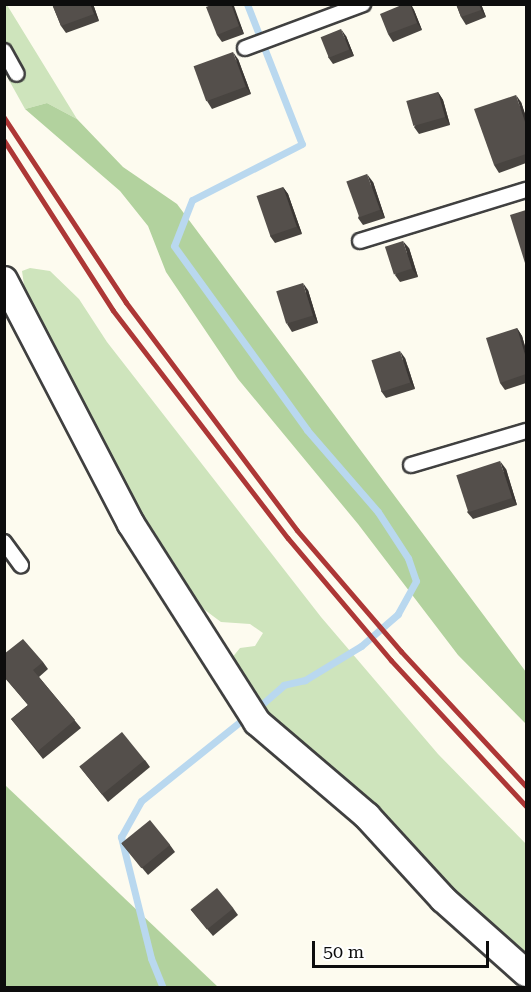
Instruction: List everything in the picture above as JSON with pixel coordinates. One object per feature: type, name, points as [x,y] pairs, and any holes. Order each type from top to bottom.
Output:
[{"type":"street","points":[[4,280],[131,525],[257,722],[367,816],[443,899],[526,973]]},
{"type":"lane","points":[[245,48],[363,4]]},
{"type":"lane","points":[[4,51],[17,74]]},
{"type":"lane","points":[[360,241],[526,190]]},
{"type":"lane","points":[[411,465],[526,431]]},
{"type":"lane","points":[[4,542],[21,566]]},
{"type":"green space","points":[[4,5],[7,5],[77,119],[47,103],[25,109],[5,73]]},
{"type":"green space","points":[[47,103],[77,119],[123,167],[177,204],[526,672],[526,724],[458,655],[358,524],[238,379],[166,272],[148,226],[120,191],[25,109]]},
{"type":"green space","points":[[30,268],[50,271],[79,299],[107,342],[321,617],[438,754],[526,844],[526,959],[445,885],[407,838],[296,750],[263,717],[231,659],[240,648],[255,646],[263,633],[250,624],[221,622],[186,596],[28,313],[22,271]]},
{"type":"green space","points":[[5,785],[218,987],[5,987]]},
{"type":"building","points":[[52,4],[90,4],[94,14],[61,26]]},
{"type":"building","points":[[214,4],[231,4],[239,26],[217,35],[206,7]]},
{"type":"building","points":[[404,4],[410,4],[417,23],[388,34],[380,14]]},
{"type":"building","points":[[456,4],[479,4],[481,10],[461,17]]},
{"type":"building","points":[[341,29],[349,49],[329,58],[321,37]]},
{"type":"building","points":[[233,52],[246,87],[206,101],[194,66]]},
{"type":"building","points":[[438,92],[445,117],[413,126],[406,101]]},
{"type":"building","points":[[516,95],[526,125],[526,154],[494,165],[474,109]]},
{"type":"building","points":[[367,174],[380,210],[359,217],[346,182]]},
{"type":"building","points":[[283,187],[297,227],[270,236],[257,196]]},
{"type":"building","points":[[526,210],[526,262],[525,263],[510,215]]},
{"type":"building","points":[[403,241],[412,269],[394,274],[385,247]]},
{"type":"building","points":[[303,283],[313,316],[286,324],[276,291]]},
{"type":"building","points":[[517,328],[526,358],[526,374],[500,383],[486,338]]},
{"type":"building","points":[[400,351],[410,382],[382,392],[371,360]]},
{"type":"building","points":[[500,461],[512,498],[468,512],[456,475]]},
{"type":"building","points":[[23,639],[43,662],[33,670],[75,720],[38,751],[11,719],[28,705],[4,676],[4,654]]},
{"type":"building","points":[[122,732],[145,760],[102,795],[79,767]]},
{"type":"building","points":[[150,820],[170,845],[141,868],[121,843]]},
{"type":"building","points":[[217,888],[233,908],[207,930],[191,909]]},
{"type":"waterway","points":[[247,4],[302,144],[192,200],[174,246],[307,430],[378,512],[408,558],[416,581],[398,614],[361,646],[305,680],[284,685],[256,709]]},
{"type":"waterway","points":[[163,988],[151,958],[121,837],[141,801],[247,716]]},
{"type":"railway","points":[[4,117],[126,302],[297,530],[401,651],[526,786]]},
{"type":"railway","points":[[4,140],[113,310],[288,538],[391,660],[526,806]]}]
